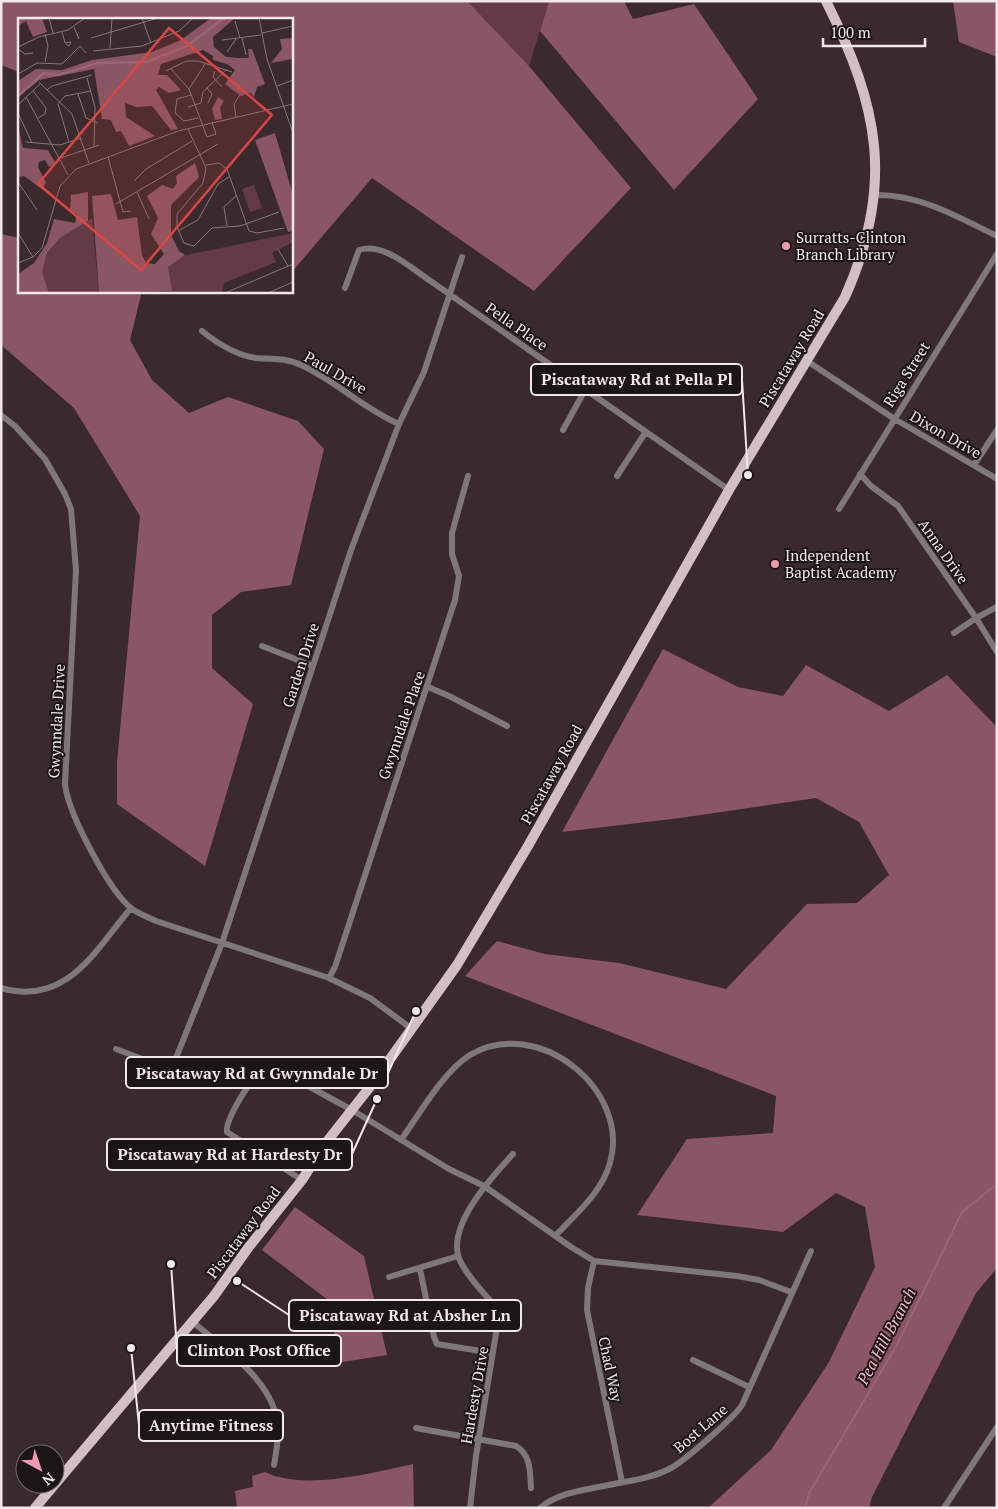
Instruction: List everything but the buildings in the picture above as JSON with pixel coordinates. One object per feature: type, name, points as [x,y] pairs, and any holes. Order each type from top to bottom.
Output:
[{"type":"main road","name":"Piscataway Road","points":[[65,1472],[193,1322],[302,1180],[325,1144],[412,1029],[488,916],[729,490],[845,297],[859,266],[870,230],[875,195],[875,145],[868,104],[856,67],[826,1]]},
{"type":"main road","name":"Piscataway Road","points":[[35,1508],[47,1494]]},
{"type":"street","points":[[875,195],[894,196],[925,203],[997,236]]},
{"type":"street","name":"Pella Place","points":[[345,288],[359,250],[371,248],[382,251],[450,294],[729,490]]},
{"type":"street","name":"Riga Street","points":[[839,510],[893,418],[997,254]]},
{"type":"street","name":"Garden Drive","points":[[166,1083],[222,943],[351,550],[399,424],[418,387],[462,257]]},
{"type":"street","name":"Paul Drive","points":[[202,331],[217,343],[241,354],[298,363],[333,381],[376,412],[399,424]]},
{"type":"street","name":"Dixon Drive","points":[[807,361],[893,418],[997,479]]},
{"type":"street","points":[[563,430],[586,390]]},
{"type":"street","name":"Gwynndale Drive","points":[[1,415],[20,431],[45,459],[65,494],[71,509],[76,570],[64,772],[66,796],[83,837],[118,893],[131,908],[156,921],[329,978],[370,998],[412,1029]]},
{"type":"street","points":[[974,465],[997,430]]},
{"type":"street","points":[[617,476],[646,433]]},
{"type":"street","name":"Anna Drive","points":[[860,474],[898,506],[976,618],[997,652]]},
{"type":"street","name":"Gwynndale Place","points":[[329,978],[335,967],[447,627],[459,576],[452,554],[452,533],[468,476]]},
{"type":"street","points":[[954,633],[997,607]]},
{"type":"street","points":[[262,646],[313,666]]},
{"type":"street","points":[[428,687],[450,696],[507,726]]},
{"type":"street","points":[[1,988],[20,992],[37,991],[69,979],[84,965],[131,908]]},
{"type":"street","points":[[401,1140],[453,1069],[471,1055],[484,1049],[513,1044],[535,1046],[558,1056],[585,1077],[600,1096],[610,1122],[614,1142],[610,1164],[593,1195],[556,1235]]},
{"type":"street","points":[[116,1049],[171,1070]]},
{"type":"street","points":[[302,1180],[227,1132],[228,1121],[251,1082],[261,1077],[281,1073],[288,1075],[352,1110],[448,1169],[484,1186],[571,1247],[594,1260],[743,1277],[792,1292]]},
{"type":"street","points":[[389,1277],[458,1256],[460,1231],[484,1186],[513,1154]]},
{"type":"street","name":"Bost Lane","points":[[540,1508],[553,1499],[569,1494],[659,1473],[675,1466],[738,1411],[811,1251]]},
{"type":"street","name":"Hardesty Drive","points":[[458,1256],[471,1277],[497,1308],[499,1323],[470,1508]]},
{"type":"street","name":"Chad Way","points":[[594,1260],[588,1288],[588,1315],[622,1482]]},
{"type":"street","points":[[420,1269],[434,1337],[438,1344],[494,1353]]},
{"type":"street","points":[[193,1322],[246,1369],[265,1391],[275,1414],[278,1430],[274,1465]]},
{"type":"street","points":[[693,1360],[749,1387]]},
{"type":"street","points":[[944,1508],[997,1427]]},
{"type":"street","points":[[416,1428],[480,1438],[520,1448],[528,1461],[531,1488]]},
{"type":"shaded area","points":[[1,1],[467,1],[529,66],[631,188],[534,291],[372,178],[292,272],[292,18],[18,18],[18,72],[1,65]]},
{"type":"shaded area","points":[[467,1],[549,1],[529,66]]},
{"type":"shaded area","points":[[549,1],[624,1],[633,19],[694,4],[758,99],[674,190],[540,31]]},
{"type":"shaded area","points":[[953,1],[997,1],[997,57],[959,42]]},
{"type":"shaded area","points":[[1,234],[18,238],[18,292],[139,292],[141,295],[130,340],[152,380],[189,413],[228,397],[298,421],[324,449],[291,585],[241,592],[212,615],[212,668],[253,704],[205,866],[117,804],[117,762],[140,516],[74,408],[1,345]]},
{"type":"shaded area","points":[[663,649],[738,687],[783,696],[806,665],[889,711],[947,675],[997,727],[997,1268],[976,1293],[872,1497],[869,1508],[708,1508],[771,1450],[829,1362],[875,1267],[865,1207],[836,1193],[783,1232],[637,1215],[687,1139],[773,1133],[776,1096],[465,976],[497,941],[545,954],[619,963],[726,989],[807,904],[857,903],[889,875],[859,822],[816,798],[680,818],[562,832]]},
{"type":"shaded area","points":[[295,1207],[364,1256],[387,1355],[336,1363],[332,1303],[262,1250]]},
{"type":"shaded area","points":[[413,1464],[414,1508],[237,1508],[235,1491],[253,1487],[252,1476],[265,1472],[299,1480],[338,1479]]},
{"type":"waterway","name":"Pea Hill Branch","points":[[805,1508],[809,1493],[897,1345],[962,1212],[997,1184]]},
{"type":"place","name":"Surratts-Clinton Branch Library","points":[[786,246]]},
{"type":"place","name":"Piscataway Rd at Pella Pl","points":[[748,475]]},
{"type":"place","name":"Independent Baptist Academy","points":[[775,564]]},
{"type":"place","name":"Piscataway Rd at Gwynndale Dr","points":[[416,1011]]},
{"type":"place","name":"Piscataway Rd at Hardesty Dr","points":[[377,1099]]},
{"type":"place","name":"Clinton Post Office","points":[[171,1264]]},
{"type":"place","name":"Piscataway Rd at Absher Ln","points":[[237,1281]]},
{"type":"place","name":"Anytime Fitness","points":[[131,1348]]}]
